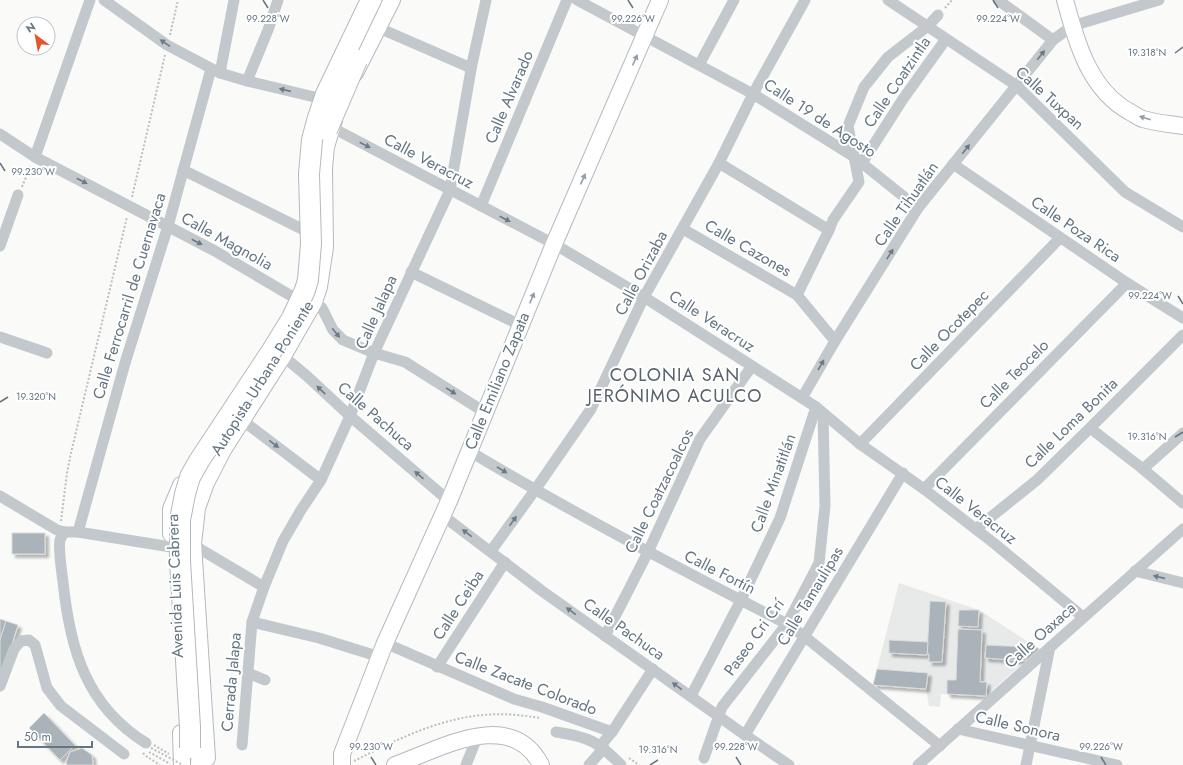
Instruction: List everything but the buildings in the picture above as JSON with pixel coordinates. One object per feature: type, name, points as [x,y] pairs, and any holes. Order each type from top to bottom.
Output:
[{"type":"highway","name":"Autopista Urbana Poniente","points":[[188,765],[190,727],[180,560],[181,506],[190,477],[199,461],[271,352],[292,318],[305,290],[308,280],[311,249],[309,174],[312,140],[326,94],[371,0]]},
{"type":"highway","name":"Autopista Urbana Poniente","points":[[201,765],[202,738],[188,534],[192,506],[208,465],[303,318],[313,296],[320,260],[322,238],[320,173],[323,143],[328,126],[340,98],[385,0]]},
{"type":"main road","name":"Avenida Luis Cabrera","points":[[182,765],[171,547],[171,509],[189,469],[245,380],[303,278],[308,232],[307,159],[310,137],[323,100],[371,0]]},
{"type":"main road","name":"Avenida Luis Cabrera","points":[[206,765],[207,758],[193,544],[197,508],[206,483],[223,450],[314,302],[319,287],[326,247],[324,183],[326,146],[331,127],[343,97],[392,0]]},
{"type":"main road","name":"Calle Emiliano Zapata","points":[[342,765],[342,754],[382,650],[446,508],[554,244],[660,0]]},
{"type":"main road","points":[[1065,0],[1072,26],[1086,63],[1100,86],[1119,106],[1143,119],[1183,126]]},
{"type":"main road","points":[[307,185],[311,188],[317,188],[324,183]]},
{"type":"main road","points":[[307,203],[312,218],[308,273],[309,286],[314,302]]},
{"type":"main road","points":[[208,438],[212,436],[217,437],[222,444],[223,450]]},
{"type":"main road","points":[[395,765],[434,749],[478,736],[495,735],[511,738],[523,744],[536,756],[541,765]]},
{"type":"street","points":[[35,157],[90,0]]},
{"type":"street","points":[[104,0],[168,45],[215,71],[247,81],[323,100]]},
{"type":"street","name":"Calle Ferrocarril de Cuernavaca","points":[[78,532],[125,363],[168,226],[182,170],[215,71],[234,0]]},
{"type":"street","points":[[247,81],[268,30],[278,0]]},
{"type":"street","name":"Calle Jalapa","points":[[252,622],[264,587],[283,541],[300,510],[321,480],[350,416],[374,353],[450,190],[471,68],[486,0]]},
{"type":"street","name":"Calle Alvarado","points":[[481,206],[567,0]]},
{"type":"street","points":[[577,0],[645,36]]},
{"type":"street","points":[[699,65],[734,0]]},
{"type":"street","name":"Calle Orizaba","points":[[491,551],[591,409],[644,297],[719,163],[754,94],[805,0]]},
{"type":"street","points":[[998,0],[1053,40]]},
{"type":"street","name":"Calle Tihuatlán","points":[[802,398],[835,341],[918,208],[1053,40],[1072,26],[1159,0]]},
{"type":"street","name":"Calle Tuxpan","points":[[895,2],[946,39],[1017,86],[1125,192],[1183,227]]},
{"type":"street","points":[[835,341],[797,294],[833,220],[859,182],[857,159],[848,126],[864,87],[888,57],[928,26],[938,15]]},
{"type":"street","points":[[379,28],[471,68]]},
{"type":"street","name":"Calle 19 de Agosto","points":[[645,36],[754,94],[857,159],[918,208]]},
{"type":"street","name":"Calle Coatzintla","points":[[857,159],[946,39]]},
{"type":"street","name":"Calle Veracruz","points":[[331,127],[554,244],[644,297],[802,398],[820,410],[860,444],[903,473],[976,529],[1083,617]]},
{"type":"street","name":"Calle Magnolia","points":[[0,134],[35,157],[215,251],[294,296],[314,302]]},
{"type":"street","points":[[719,163],[829,230]]},
{"type":"street","name":"Calle Poza Rica","points":[[953,164],[1127,283],[1183,318]]},
{"type":"street","points":[[182,170],[308,232]]},
{"type":"street","points":[[0,246],[18,195]]},
{"type":"street","name":"Calle Cazones","points":[[683,229],[797,294]]},
{"type":"street","name":"Calle Ocotepec","points":[[860,444],[1060,238]]},
{"type":"street","points":[[411,272],[520,326]]},
{"type":"street","name":"Calle Teocelo","points":[[924,489],[1127,283]]},
{"type":"street","points":[[314,302],[322,308],[333,330],[343,340],[374,353],[405,362],[486,412]]},
{"type":"street","name":"Calle Loma Bonita","points":[[976,529],[1037,480],[1183,335]]},
{"type":"street","points":[[0,337],[47,353]]},
{"type":"street","name":"Calle Pachuca","points":[[282,356],[308,377],[350,416],[491,551],[542,591],[789,765]]},
{"type":"street","name":"Calle Coatzacoalcos","points":[[605,636],[648,552],[700,439],[752,366]]},
{"type":"street","name":"Calle Minatitlán","points":[[691,696],[741,600],[780,518],[820,410]]},
{"type":"street","name":"Paseo Cri Crí","points":[[704,758],[722,707],[787,624],[819,563],[825,506],[820,410]]},
{"type":"street","points":[[242,420],[321,480]]},
{"type":"street","points":[[1090,428],[1143,469],[1183,503]]},
{"type":"street","points":[[1143,469],[1183,433]]},
{"type":"street","name":"Calle Fortín","points":[[469,450],[535,490],[648,552],[787,624],[804,636],[940,746]]},
{"type":"street","name":"Calle Tamaulipas","points":[[745,735],[903,473]]},
{"type":"street","points":[[0,496],[57,530],[62,528],[171,547]]},
{"type":"street","points":[[62,528],[60,540],[64,594],[80,664],[97,697],[108,711],[120,724],[148,748]]},
{"type":"street","name":"Calle Oaxaca","points":[[918,765],[1183,528]]},
{"type":"street","points":[[200,549],[264,587]]},
{"type":"street","name":"Calle Ceiba","points":[[438,666],[505,562]]},
{"type":"street","points":[[1135,571],[1183,583]]},
{"type":"street","name":"Calle Zacate Colorado","points":[[252,622],[319,638],[382,650],[438,666],[514,699],[542,707],[612,732]]},
{"type":"street","name":"Cerrada Jalapa","points":[[242,745],[252,622]]},
{"type":"street","points":[[0,686],[14,649],[21,640],[29,640],[35,645],[47,688],[61,706],[124,754]]},
{"type":"street","points":[[1026,765],[1050,647]]},
{"type":"street","points":[[589,765],[653,669]]},
{"type":"street","points":[[248,673],[265,680]]},
{"type":"street","name":"Calle Sonora","points":[[958,729],[1117,765]]},
{"type":"street","points":[[556,732],[592,740],[602,747],[621,765]]},
{"type":"street","points":[[466,765],[478,736]]},
{"type":"path","points":[[168,41],[178,0]]},
{"type":"path","points":[[131,200],[166,51]]},
{"type":"path","points":[[18,195],[35,157]]},
{"type":"path","points":[[62,528],[67,472],[127,216]]},
{"type":"path","points":[[148,748],[173,765]]},
{"type":"path","points":[[148,748],[182,765]]},
{"type":"path","points":[[146,756],[160,765]]},
{"type":"shaded area","points":[[899,583],[979,610],[1039,649],[986,696],[941,694],[940,707],[929,706],[926,689],[873,685]]},
{"type":"district","name":"COLONIA SAN JERÓNIMO ACULCO","points":[[675,385]]}]
